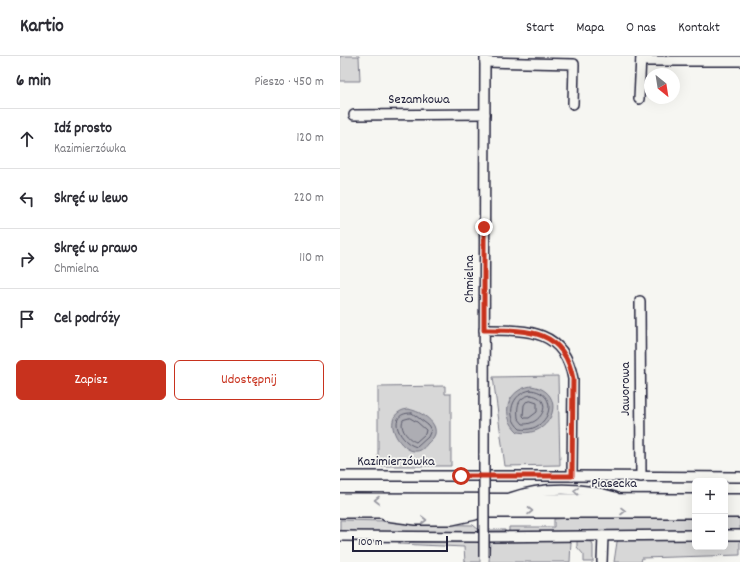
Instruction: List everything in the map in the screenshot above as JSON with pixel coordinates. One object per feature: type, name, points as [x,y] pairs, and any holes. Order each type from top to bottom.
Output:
[{"type":"highway","name":"Piasecka","points":[[340,500],[692,501]]},
{"type":"highway","points":[[728,501],[740,501]]},
{"type":"highway","name":"Piasecka","points":[[340,511],[692,511]]},
{"type":"highway","points":[[728,511],[740,511]]},
{"type":"street","points":[[485,59],[574,64],[573,104]]},
{"type":"street","name":"Chmielna","points":[[484,560],[485,59]]},
{"type":"street","points":[[638,99],[641,59],[740,62]]},
{"type":"street","name":"Sezamkowa","points":[[354,115],[485,114]]},
{"type":"street","name":"Jaworowa","points":[[640,301],[641,477]]},
{"type":"street","points":[[484,330],[532,332],[543,335],[552,340],[564,352],[570,366],[573,379],[572,476]]},
{"type":"street","name":"Kazimierzówka","points":[[340,476],[740,477]]},
{"type":"street","points":[[340,536],[481,537],[692,535]]},
{"type":"street","points":[[728,535],[740,535]]},
{"type":"street","points":[[602,562],[604,536]]},
{"type":"shaded area","points":[[340,56],[359,56],[360,81],[340,81]]},
{"type":"shaded area","points":[[558,376],[560,465],[505,466],[493,377]]},
{"type":"shaded area","points":[[445,386],[445,394],[451,394],[451,466],[378,466],[378,387]]},
{"type":"shaded area","points":[[692,518],[692,531],[509,534],[509,527],[554,527],[554,519]]},
{"type":"shaded area","points":[[728,518],[740,518],[740,531],[728,531]]},
{"type":"shaded area","points":[[340,520],[473,525],[479,530],[505,530],[505,534],[340,533]]},
{"type":"shaded area","points":[[619,540],[692,540],[692,550],[728,550],[728,540],[740,540],[740,555],[642,558],[641,562],[614,562],[617,542]]},
{"type":"shaded area","points":[[571,541],[570,562],[489,562],[490,542]]},
{"type":"shaded area","points":[[577,541],[592,542],[593,562],[584,562],[584,555],[577,547]]},
{"type":"shaded area","points":[[399,542],[480,542],[480,562],[465,562],[464,547],[399,544]]},
{"type":"water","points":[[531,386],[543,390],[550,396],[553,405],[552,414],[548,422],[540,428],[530,432],[518,432],[512,426],[509,419],[508,404],[516,393],[523,388]]},
{"type":"water","points":[[407,409],[426,417],[435,429],[433,438],[424,448],[418,451],[404,447],[399,441],[393,426],[394,419],[398,413]]},
{"type":"route","points":[[461,476],[572,476],[573,379],[570,366],[564,352],[552,340],[543,335],[532,332],[484,330],[484,227]]}]
